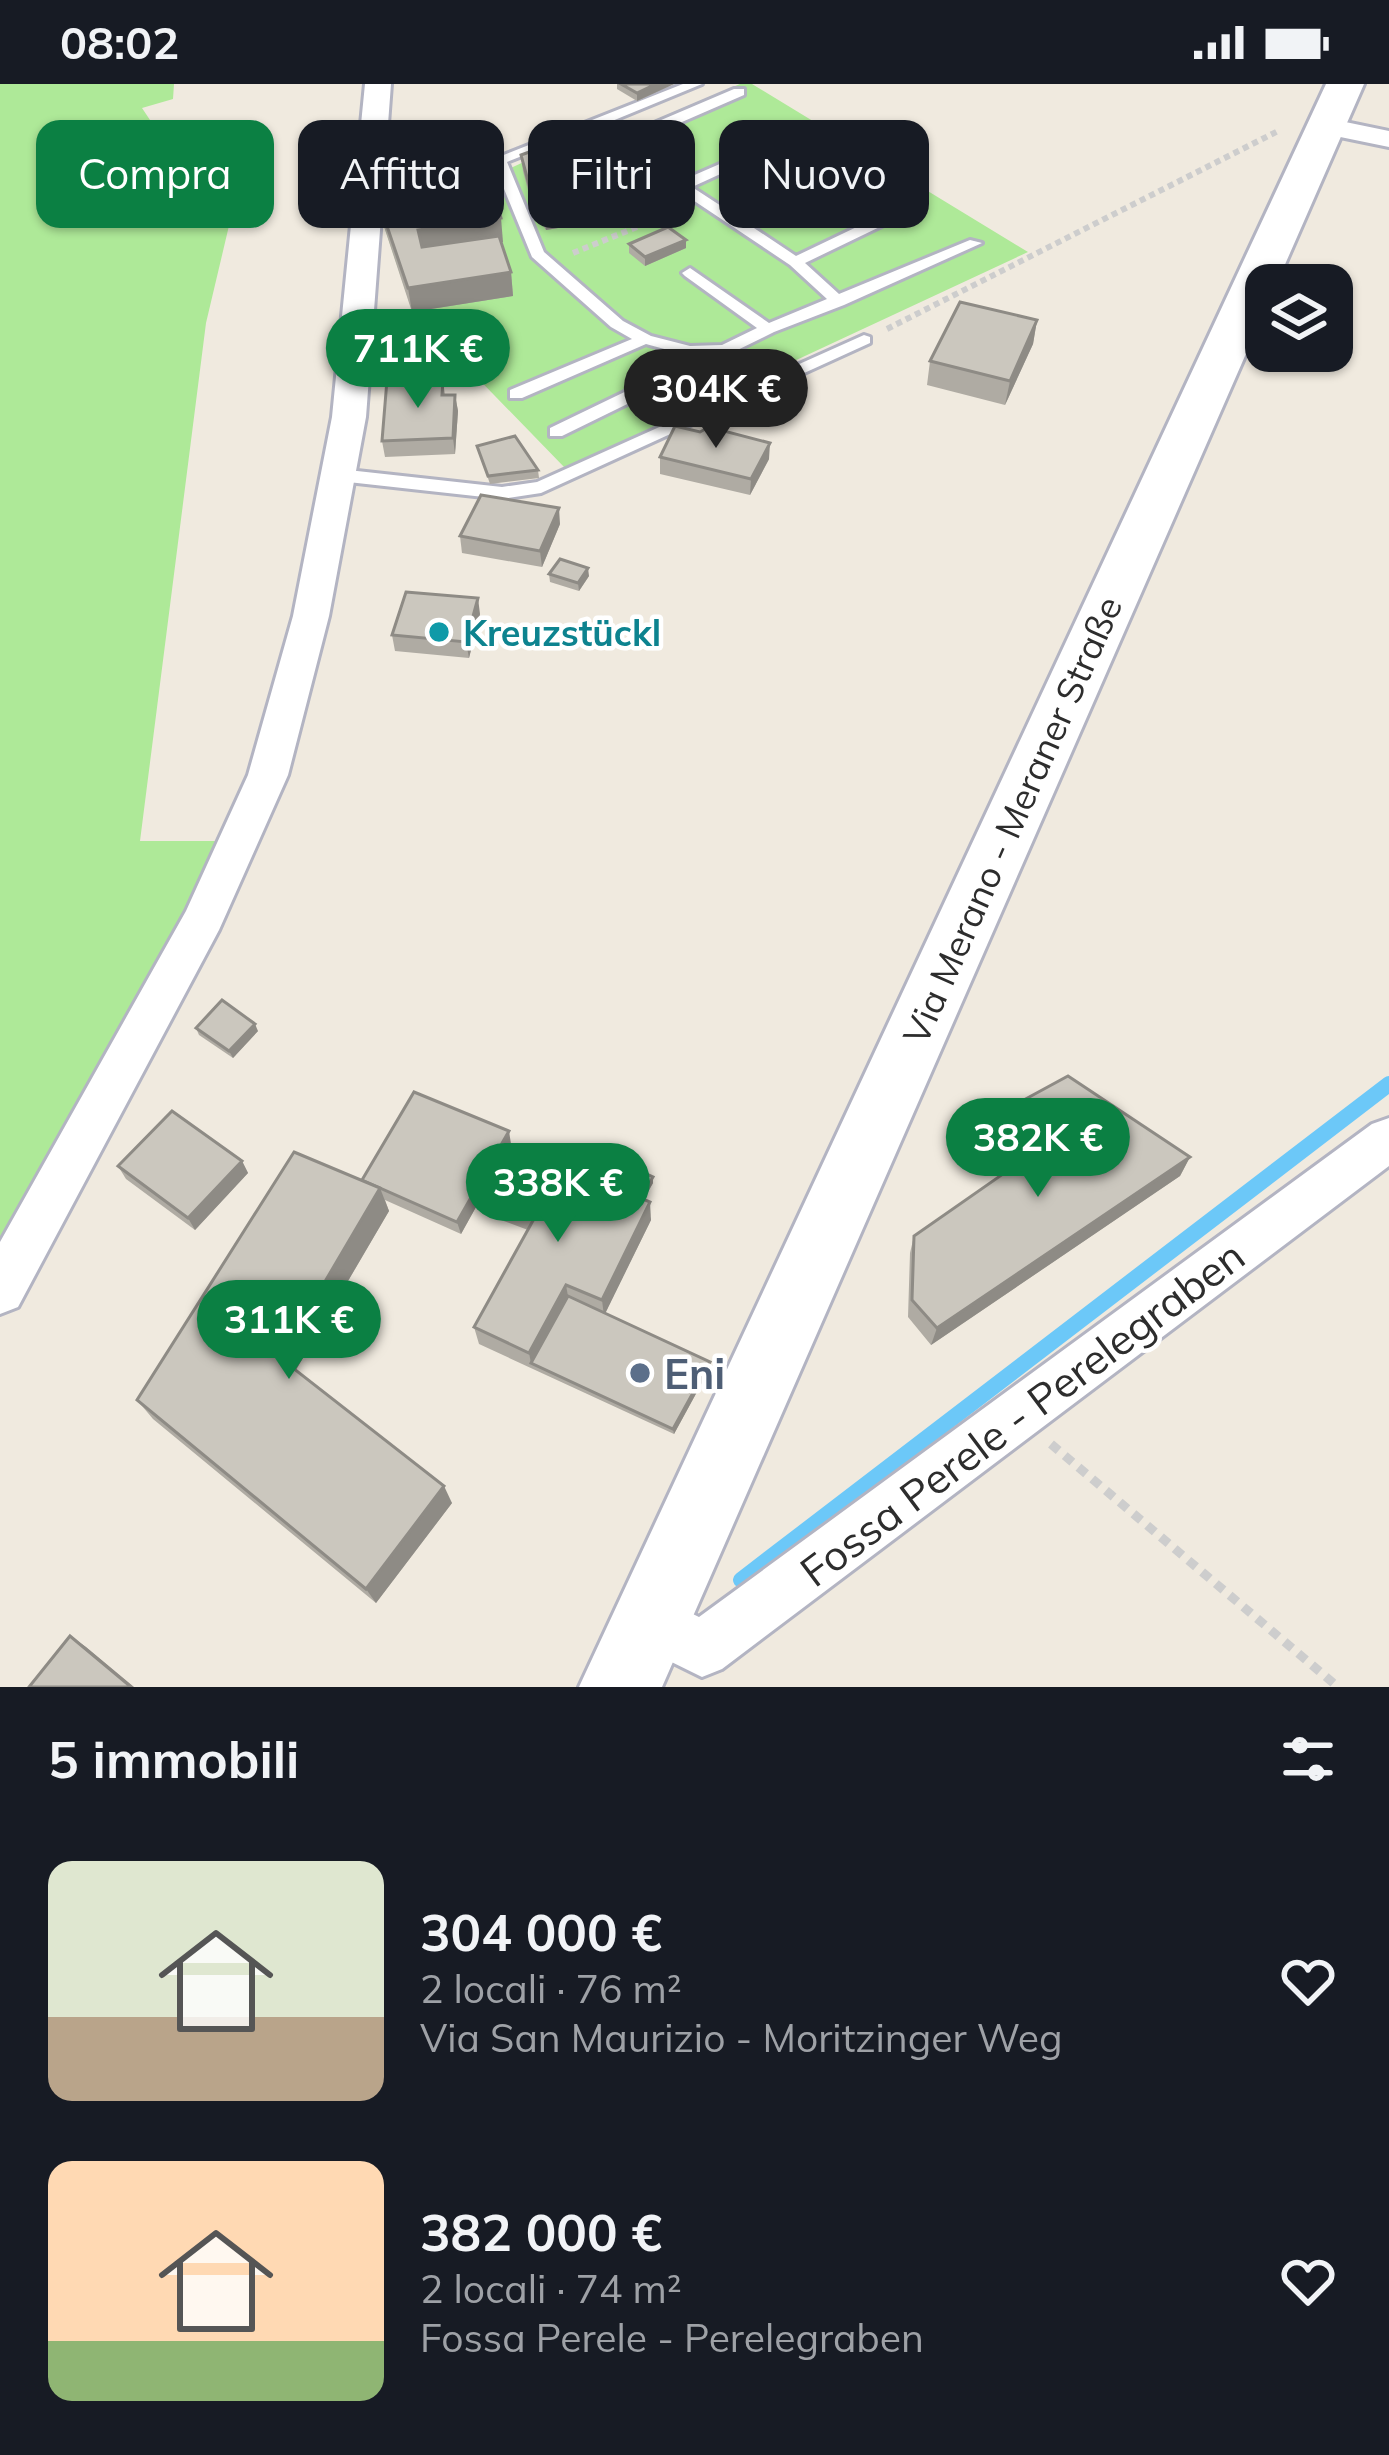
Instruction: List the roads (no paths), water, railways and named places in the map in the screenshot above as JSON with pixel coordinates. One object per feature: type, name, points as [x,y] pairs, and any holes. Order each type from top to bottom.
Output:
[{"type":"main road","name":"Via Merano - Meraner Straße","points":[[620,1687],[1354,116]]},
{"type":"street","points":[[0,1289],[204,918],[268,775],[311,616],[339,476],[377,180],[378,84]]},
{"type":"street","name":"Fossa Perele - Perelegraben","points":[[649,1622],[702,1649],[1389,1139]]},
{"type":"lane","points":[[603,120],[695,84]]},
{"type":"lane","points":[[674,120],[739,92]]},
{"type":"lane","points":[[504,172],[536,254],[617,324],[645,339],[690,351],[734,347]]},
{"type":"lane","points":[[745,228],[795,262],[839,302]]},
{"type":"lane","points":[[795,262],[866,228]]},
{"type":"lane","points":[[556,432],[768,329],[975,243]]},
{"type":"lane","points":[[691,273],[768,329]]},
{"type":"lane","points":[[516,394],[645,339]]},
{"type":"lane","points":[[339,476],[502,493],[541,487],[864,340]]},
{"type":"waterway","points":[[741,1580],[1389,1084]]},
{"type":"place","name":"Kreuzstückl","points":[[439,632]]},
{"type":"place","name":"Eni","points":[[640,1373]]}]
